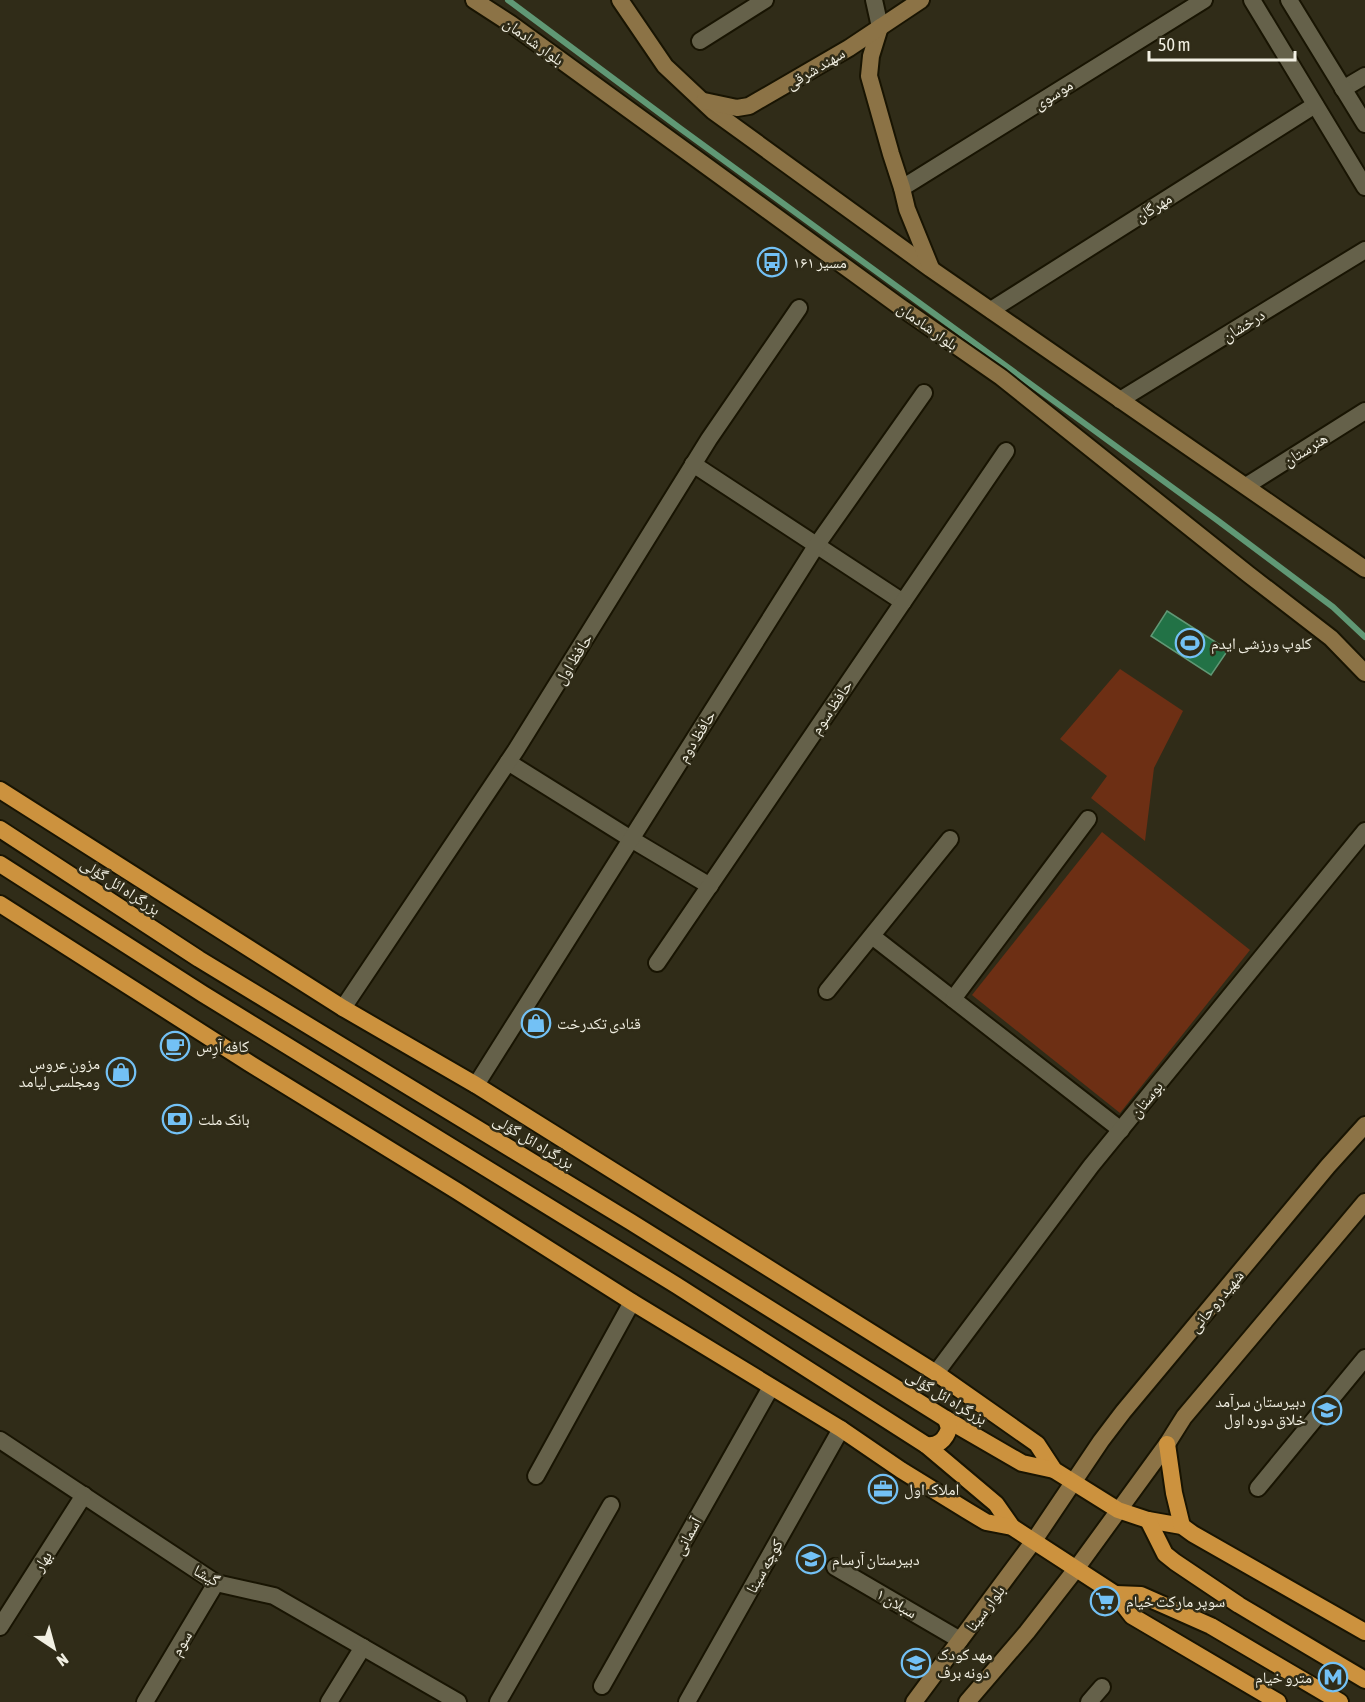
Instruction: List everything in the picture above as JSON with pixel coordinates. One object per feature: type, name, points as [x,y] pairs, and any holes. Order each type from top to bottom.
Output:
[{"type":"highway","points":[[0,790],[343,1008],[476,1085],[936,1374],[1038,1444],[1054,1470],[1118,1510],[1148,1520],[1182,1526],[1365,1632]]},
{"type":"highway","name":"بزرگراه ائل گؤلی","points":[[0,830],[199,959],[631,1222],[946,1419],[1022,1463],[1054,1470]]},
{"type":"highway","points":[[0,864],[203,994],[686,1292],[926,1445],[996,1504],[1012,1527],[1115,1594],[1132,1616],[1268,1700]]},
{"type":"highway","points":[[0,904],[632,1302],[841,1429],[900,1470],[986,1522],[1012,1527]]},
{"type":"highway","points":[[926,1445],[936,1445],[944,1438],[949,1428],[946,1419]]},
{"type":"highway","points":[[1167,1444],[1174,1493],[1182,1526]]},
{"type":"highway","points":[[1148,1520],[1165,1554],[1175,1562],[1239,1605],[1365,1680]]},
{"type":"highway","points":[[1115,1594],[1141,1595],[1211,1626],[1340,1702]]},
{"type":"main road","name":"بلوار شادمان","points":[[474,0],[511,24],[882,294],[1001,377],[1331,638],[1365,673]]},
{"type":"main road","points":[[620,0],[665,66],[713,111],[931,269],[1365,569]]},
{"type":"main road","name":"سهند شرقی","points":[[700,99],[737,108],[749,106],[821,64],[921,0]]},
{"type":"main road","points":[[880,27],[871,56],[869,76],[907,209],[931,269]]},
{"type":"main road","name":"شهید روحانی","points":[[1034,1542],[1101,1441],[1124,1412],[1328,1166],[1365,1125]]},
{"type":"main road","points":[[967,1702],[1027,1632],[1076,1569],[1184,1417],[1365,1202]]},
{"type":"main road","name":"بلوار سینا","points":[[914,1702],[1034,1542]]},
{"type":"street","points":[[700,41],[765,0]]},
{"type":"street","points":[[874,0],[880,27]]},
{"type":"street","name":"موسوی","points":[[902,188],[1204,0]]},
{"type":"street","points":[[1252,0],[1365,187]]},
{"type":"street","points":[[1289,0],[1365,124]]},
{"type":"street","points":[[1343,89],[1365,76]]},
{"type":"street","name":"مهرگان","points":[[991,310],[1315,105]]},
{"type":"street","name":"درخشان","points":[[1120,400],[1365,250]]},
{"type":"street","name":"حافظ اول","points":[[343,1008],[508,762],[709,439],[799,308]]},
{"type":"street","name":"حافظ دوم","points":[[476,1085],[816,546],[924,393]]},
{"type":"street","name":"هنرستان","points":[[1246,486],[1365,411]]},
{"type":"street","name":"حافظ سوم","points":[[657,963],[1006,451]]},
{"type":"street","points":[[693,464],[903,602]]},
{"type":"street","points":[[508,762],[710,886]]},
{"type":"street","points":[[953,999],[1088,819]]},
{"type":"street","name":"بوستان","points":[[936,1374],[1091,1166],[1365,831]]},
{"type":"street","points":[[827,991],[950,839]]},
{"type":"street","points":[[872,936],[1121,1130]]},
{"type":"street","points":[[536,1476],[632,1302]]},
{"type":"street","points":[[1258,1488],[1365,1358]]},
{"type":"street","name":"آسمانی","points":[[602,1686],[771,1387]]},
{"type":"street","name":"کوچه سینا","points":[[687,1702],[841,1429]]},
{"type":"street","name":"گیشا","points":[[0,1440],[216,1583],[274,1596],[458,1702]]},
{"type":"street","name":"بهار","points":[[0,1627],[84,1496]]},
{"type":"street","points":[[498,1702],[611,1505]]},
{"type":"street","name":"سبلان ۱","points":[[835,1567],[960,1640]]},
{"type":"street","name":"سوم","points":[[145,1702],[216,1583]]},
{"type":"street","points":[[329,1702],[363,1647]]},
{"type":"street","points":[[1089,1702],[1102,1687]]},
{"type":"shaded area","name":"کلوپ ورزشی ایدم","points":[[1167,611],[1228,650],[1211,675],[1151,636]]},
{"type":"shaded area","points":[[1120,669],[1183,711],[1154,768],[1145,841],[1091,798],[1107,776],[1060,739]]},
{"type":"shaded area","points":[[1102,832],[1250,950],[1120,1113],[972,995]]},
{"type":"waterway","points":[[508,0],[1217,520],[1333,607],[1365,637]]},
{"type":"place","name":"مسیر ۱۶۱","points":[[772,262]]},
{"type":"place","name":"کلوپ ورزشی ایدم","points":[[1190,643]]},
{"type":"place","name":"قنادی تکدرخت","points":[[536,1023]]},
{"type":"place","name":"کافه آرِس","points":[[175,1046]]},
{"type":"place","name":"مزون عروس ومجلسی لیامد","points":[[121,1072]]},
{"type":"place","name":"بانک ملت","points":[[177,1119]]},
{"type":"place","name":"دبیرستان سرآمد خلاق دوره اول","points":[[1327,1410]]},
{"type":"place","name":"املاک اول","points":[[883,1489]]},
{"type":"place","name":"دبیرستان آرسام","points":[[811,1559]]},
{"type":"place","name":"سوپر مارکت خیام","points":[[1105,1601]]},
{"type":"place","name":"مهد کودک دونه برف","points":[[916,1663]]},
{"type":"place","name":"مترو خیام","points":[[1333,1677]]}]
